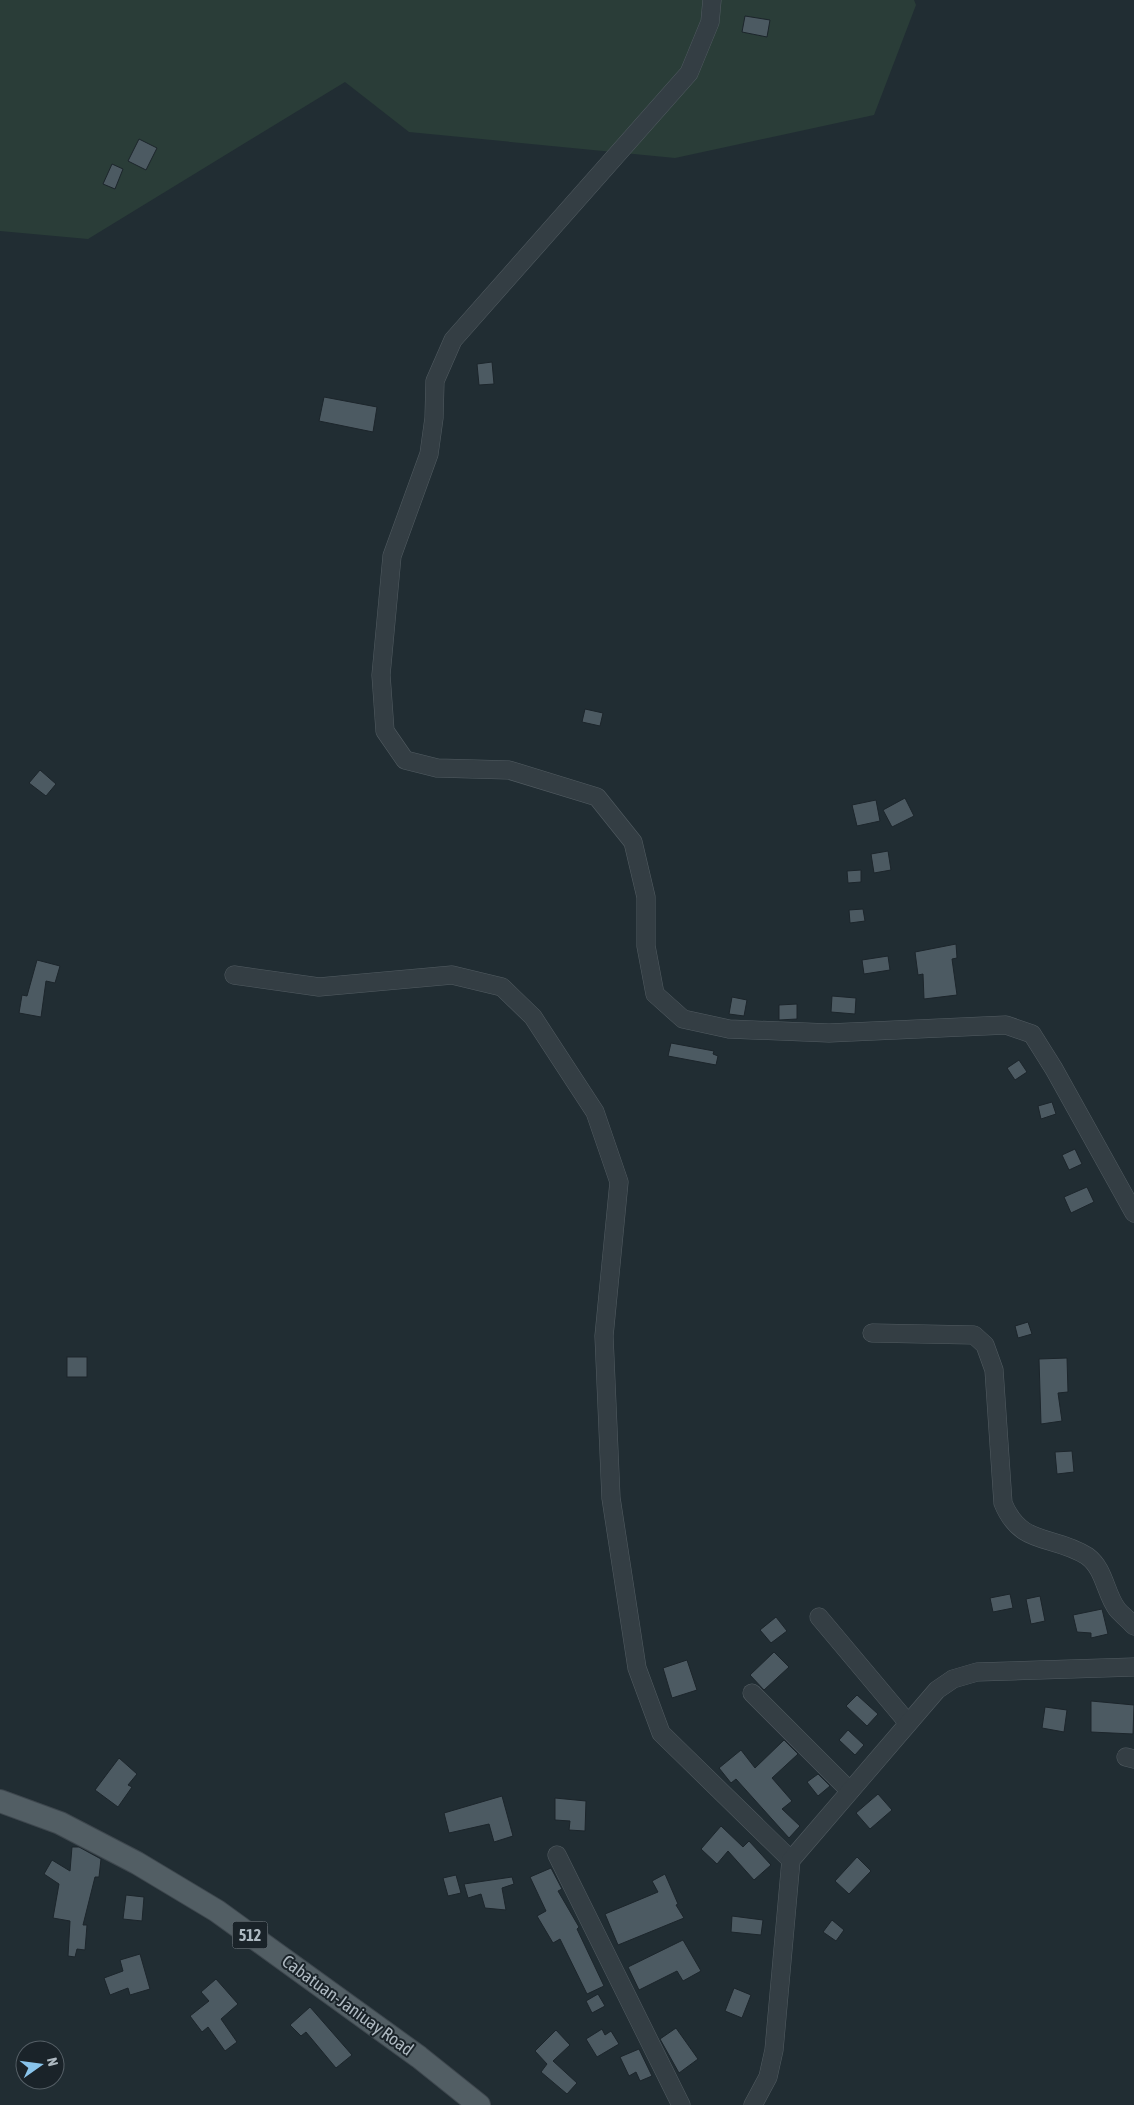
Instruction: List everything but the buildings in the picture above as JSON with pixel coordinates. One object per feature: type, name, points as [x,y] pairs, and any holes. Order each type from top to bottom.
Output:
[{"type":"main road","name":"Cabatuan-Janiuay Road","points":[[0,1801],[60,1823],[137,1863],[217,1911],[419,2057],[479,2105]]},
{"type":"street","points":[[712,0],[710,22],[688,73],[453,340],[435,381],[434,418],[429,454],[392,556],[381,675],[385,731],[405,760],[437,768],[509,770],[597,797],[633,842],[646,897],[646,946],[655,994],[683,1019],[729,1029],[829,1033],[1006,1025],[1032,1034],[1054,1068],[1134,1213]]},
{"type":"street","points":[[234,975],[319,987],[452,975],[502,987],[533,1017],[595,1112],[619,1182],[604,1336],[611,1498],[637,1668],[661,1733],[792,1860]]},
{"type":"street","points":[[872,1333],[974,1335],[985,1345],[994,1370],[1003,1503],[1010,1520],[1025,1533],[1072,1548],[1089,1558],[1102,1574],[1116,1608],[1134,1626]]},
{"type":"street","points":[[819,1617],[908,1724]]},
{"type":"street","points":[[754,2105],[768,2076],[774,2050],[792,1860],[937,1690],[953,1679],[977,1672],[1134,1667]]},
{"type":"street","points":[[752,1693],[850,1791]]},
{"type":"street","points":[[557,1855],[681,2105]]},
{"type":"green space","points":[[0,0],[914,0],[916,5],[874,115],[675,158],[409,132],[345,82],[88,239],[0,231]]}]
